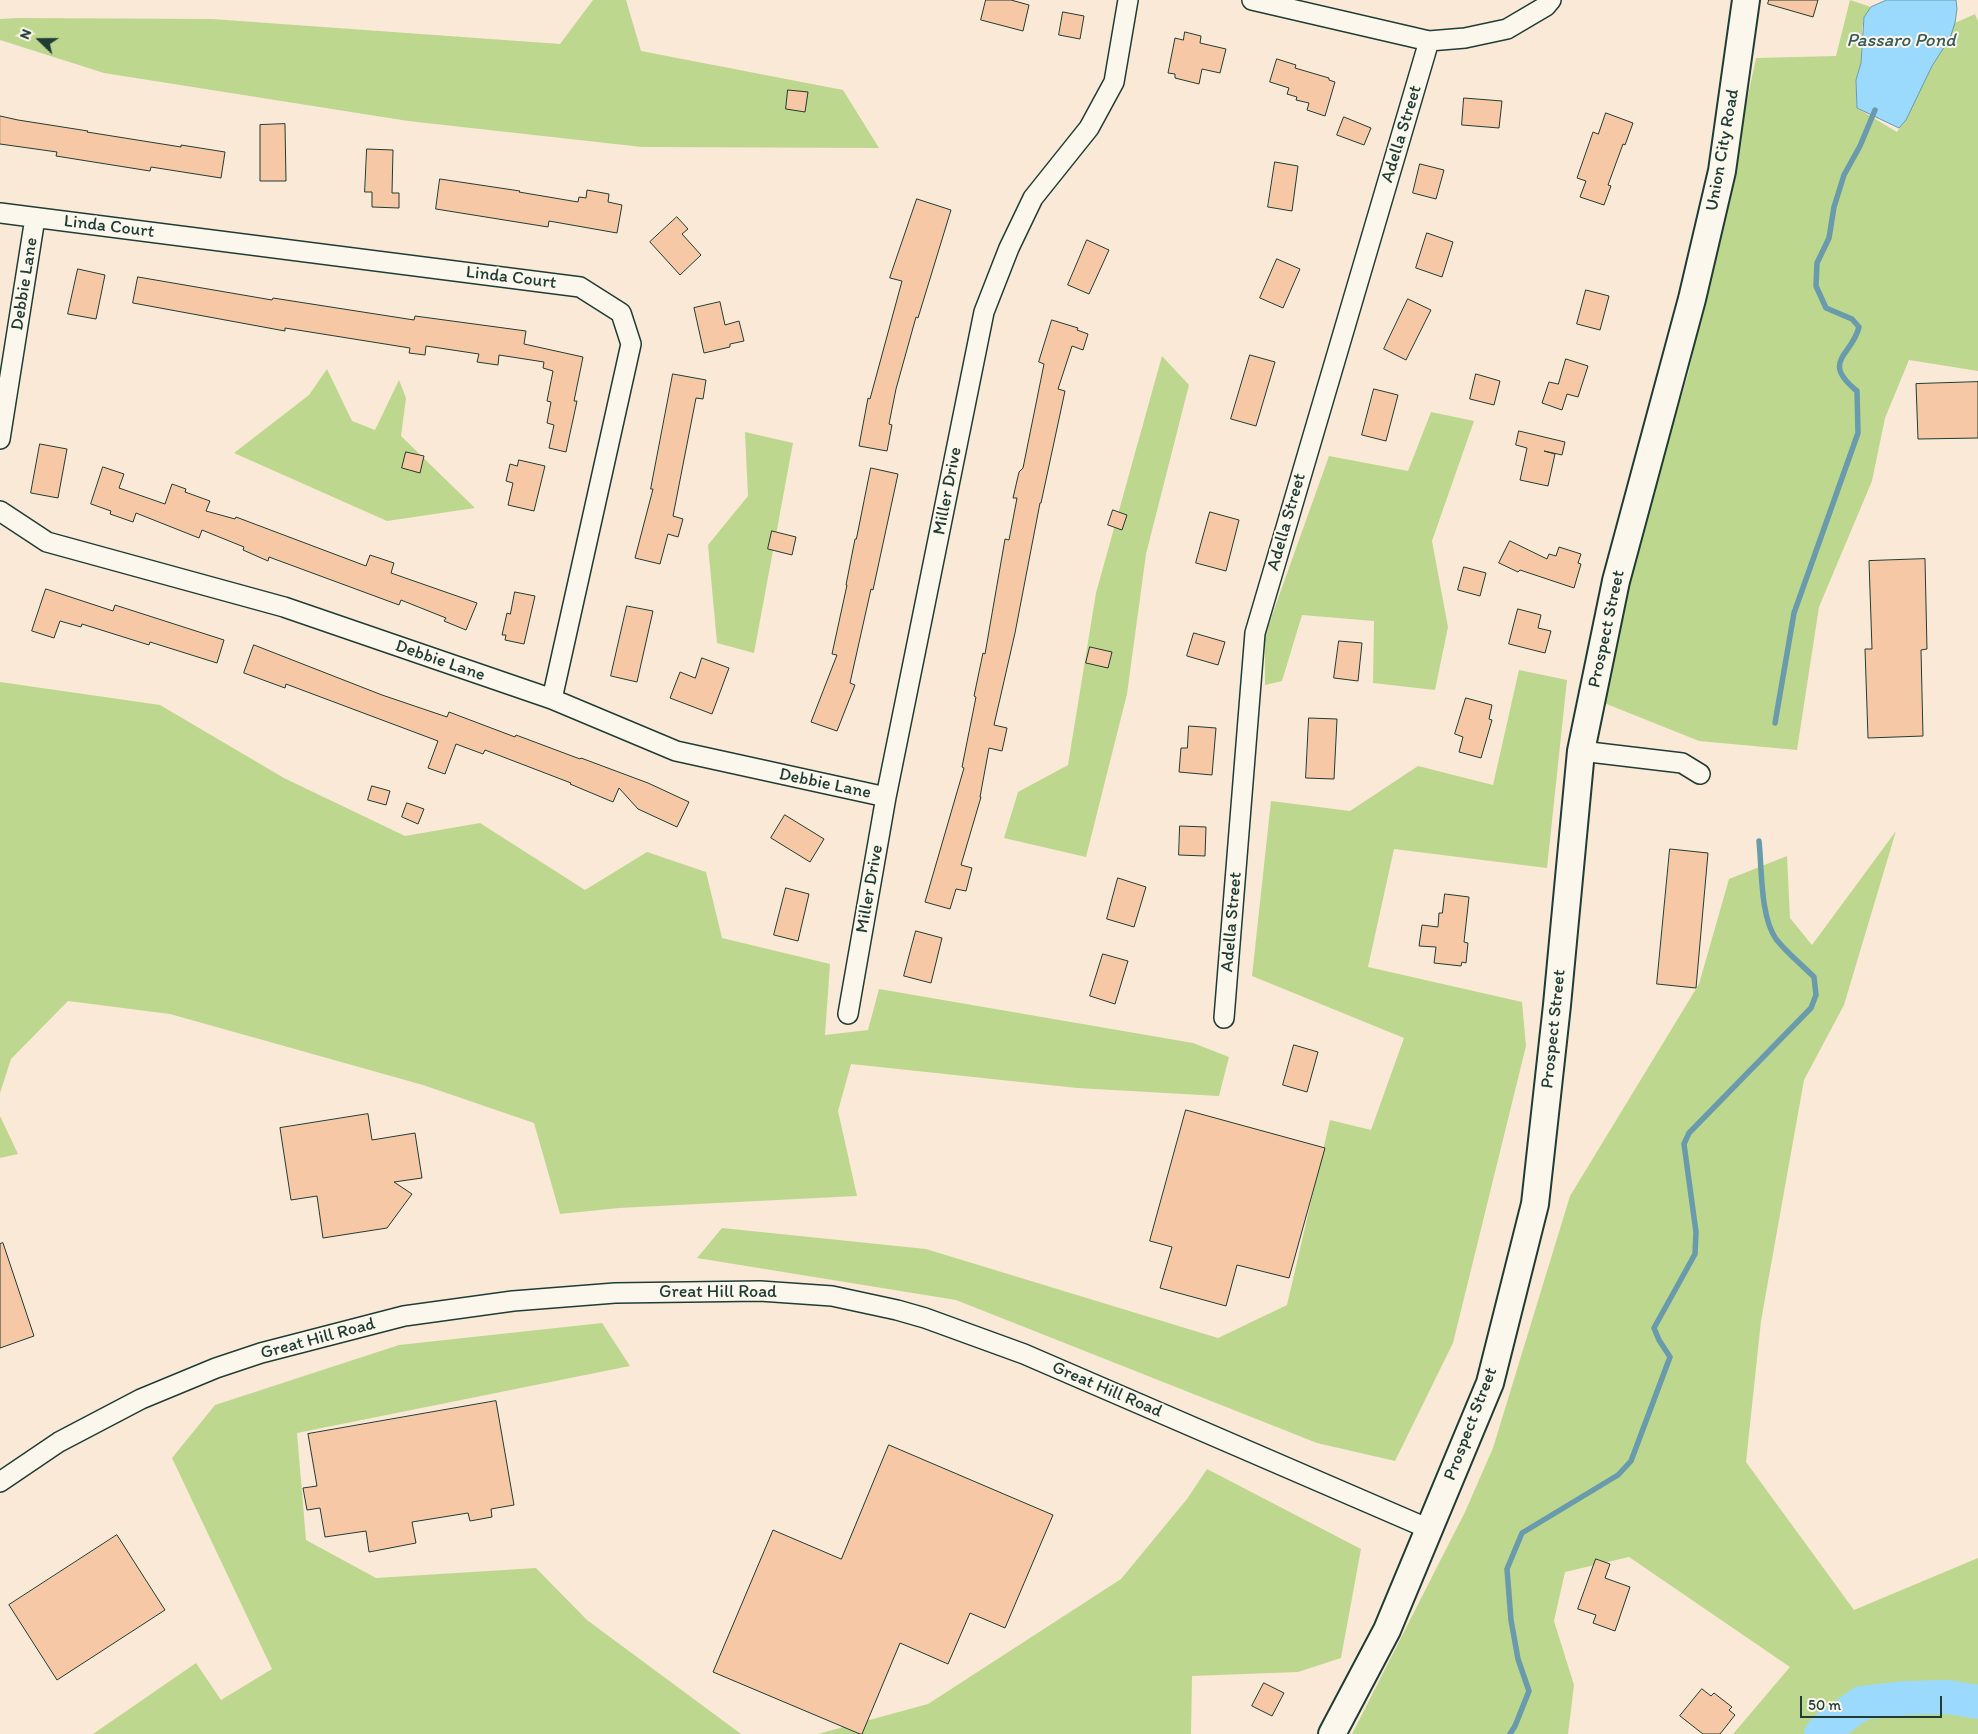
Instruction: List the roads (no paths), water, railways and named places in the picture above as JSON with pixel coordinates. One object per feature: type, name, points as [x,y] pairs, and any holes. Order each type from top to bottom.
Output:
[{"type":"main road","name":"Union City Road","points":[[1692,299],[1722,171],[1746,0]]},
{"type":"main road","name":"Prospect Street","points":[[1332,1734],[1387,1630],[1490,1383],[1535,1204],[1558,995],[1581,751],[1616,581],[1692,299]]},
{"type":"street","name":"Miller Drive","points":[[848,1014],[886,797],[984,312],[1008,248],[1033,198],[1089,128],[1114,82],[1128,0]]},
{"type":"street","points":[[1252,0],[1429,41],[1465,38],[1506,29],[1546,6],[1551,0]]},
{"type":"street","name":"Adella Street","points":[[1224,1018],[1254,633],[1429,41]]},
{"type":"street","name":"Linda Court","points":[[0,213],[580,287],[621,314],[631,344],[552,699]]},
{"type":"street","name":"Debbie Lane","points":[[0,439],[35,218]]},
{"type":"street","name":"Debbie Lane","points":[[0,510],[47,542],[284,607],[552,699],[676,751],[886,797]]},
{"type":"street","points":[[1581,751],[1682,763],[1700,774]]},
{"type":"street","name":"Great Hill Road","points":[[0,1482],[59,1442],[141,1399],[216,1368],[261,1353],[404,1316],[514,1301],[615,1293],[760,1291],[832,1296],[925,1318],[1024,1354],[1429,1529]]},
{"type":"water","name":"Passaro Pond","points":[[1887,0],[1956,0],[1957,9],[1950,38],[1932,66],[1906,120],[1899,128],[1857,108],[1856,80],[1861,63],[1864,17],[1871,7]]},
{"type":"waterway","points":[[1775,723],[1794,613],[1858,433],[1857,391],[1846,381],[1841,372],[1840,365],[1859,327],[1852,319],[1826,308],[1816,286],[1817,263],[1829,238],[1834,207],[1844,175],[1860,146],[1875,110]]},
{"type":"waterway","points":[[1510,1734],[1529,1691],[1518,1659],[1511,1620],[1507,1569],[1522,1533],[1618,1475],[1631,1461],[1670,1357],[1654,1328],[1695,1254],[1696,1232],[1684,1144],[1689,1133],[1811,1008],[1816,995],[1814,977],[1780,944],[1771,929],[1764,905],[1759,841]]},
{"type":"waterway","points":[[1821,1734],[1862,1703],[1906,1698],[1948,1697],[1978,1702]]}]
